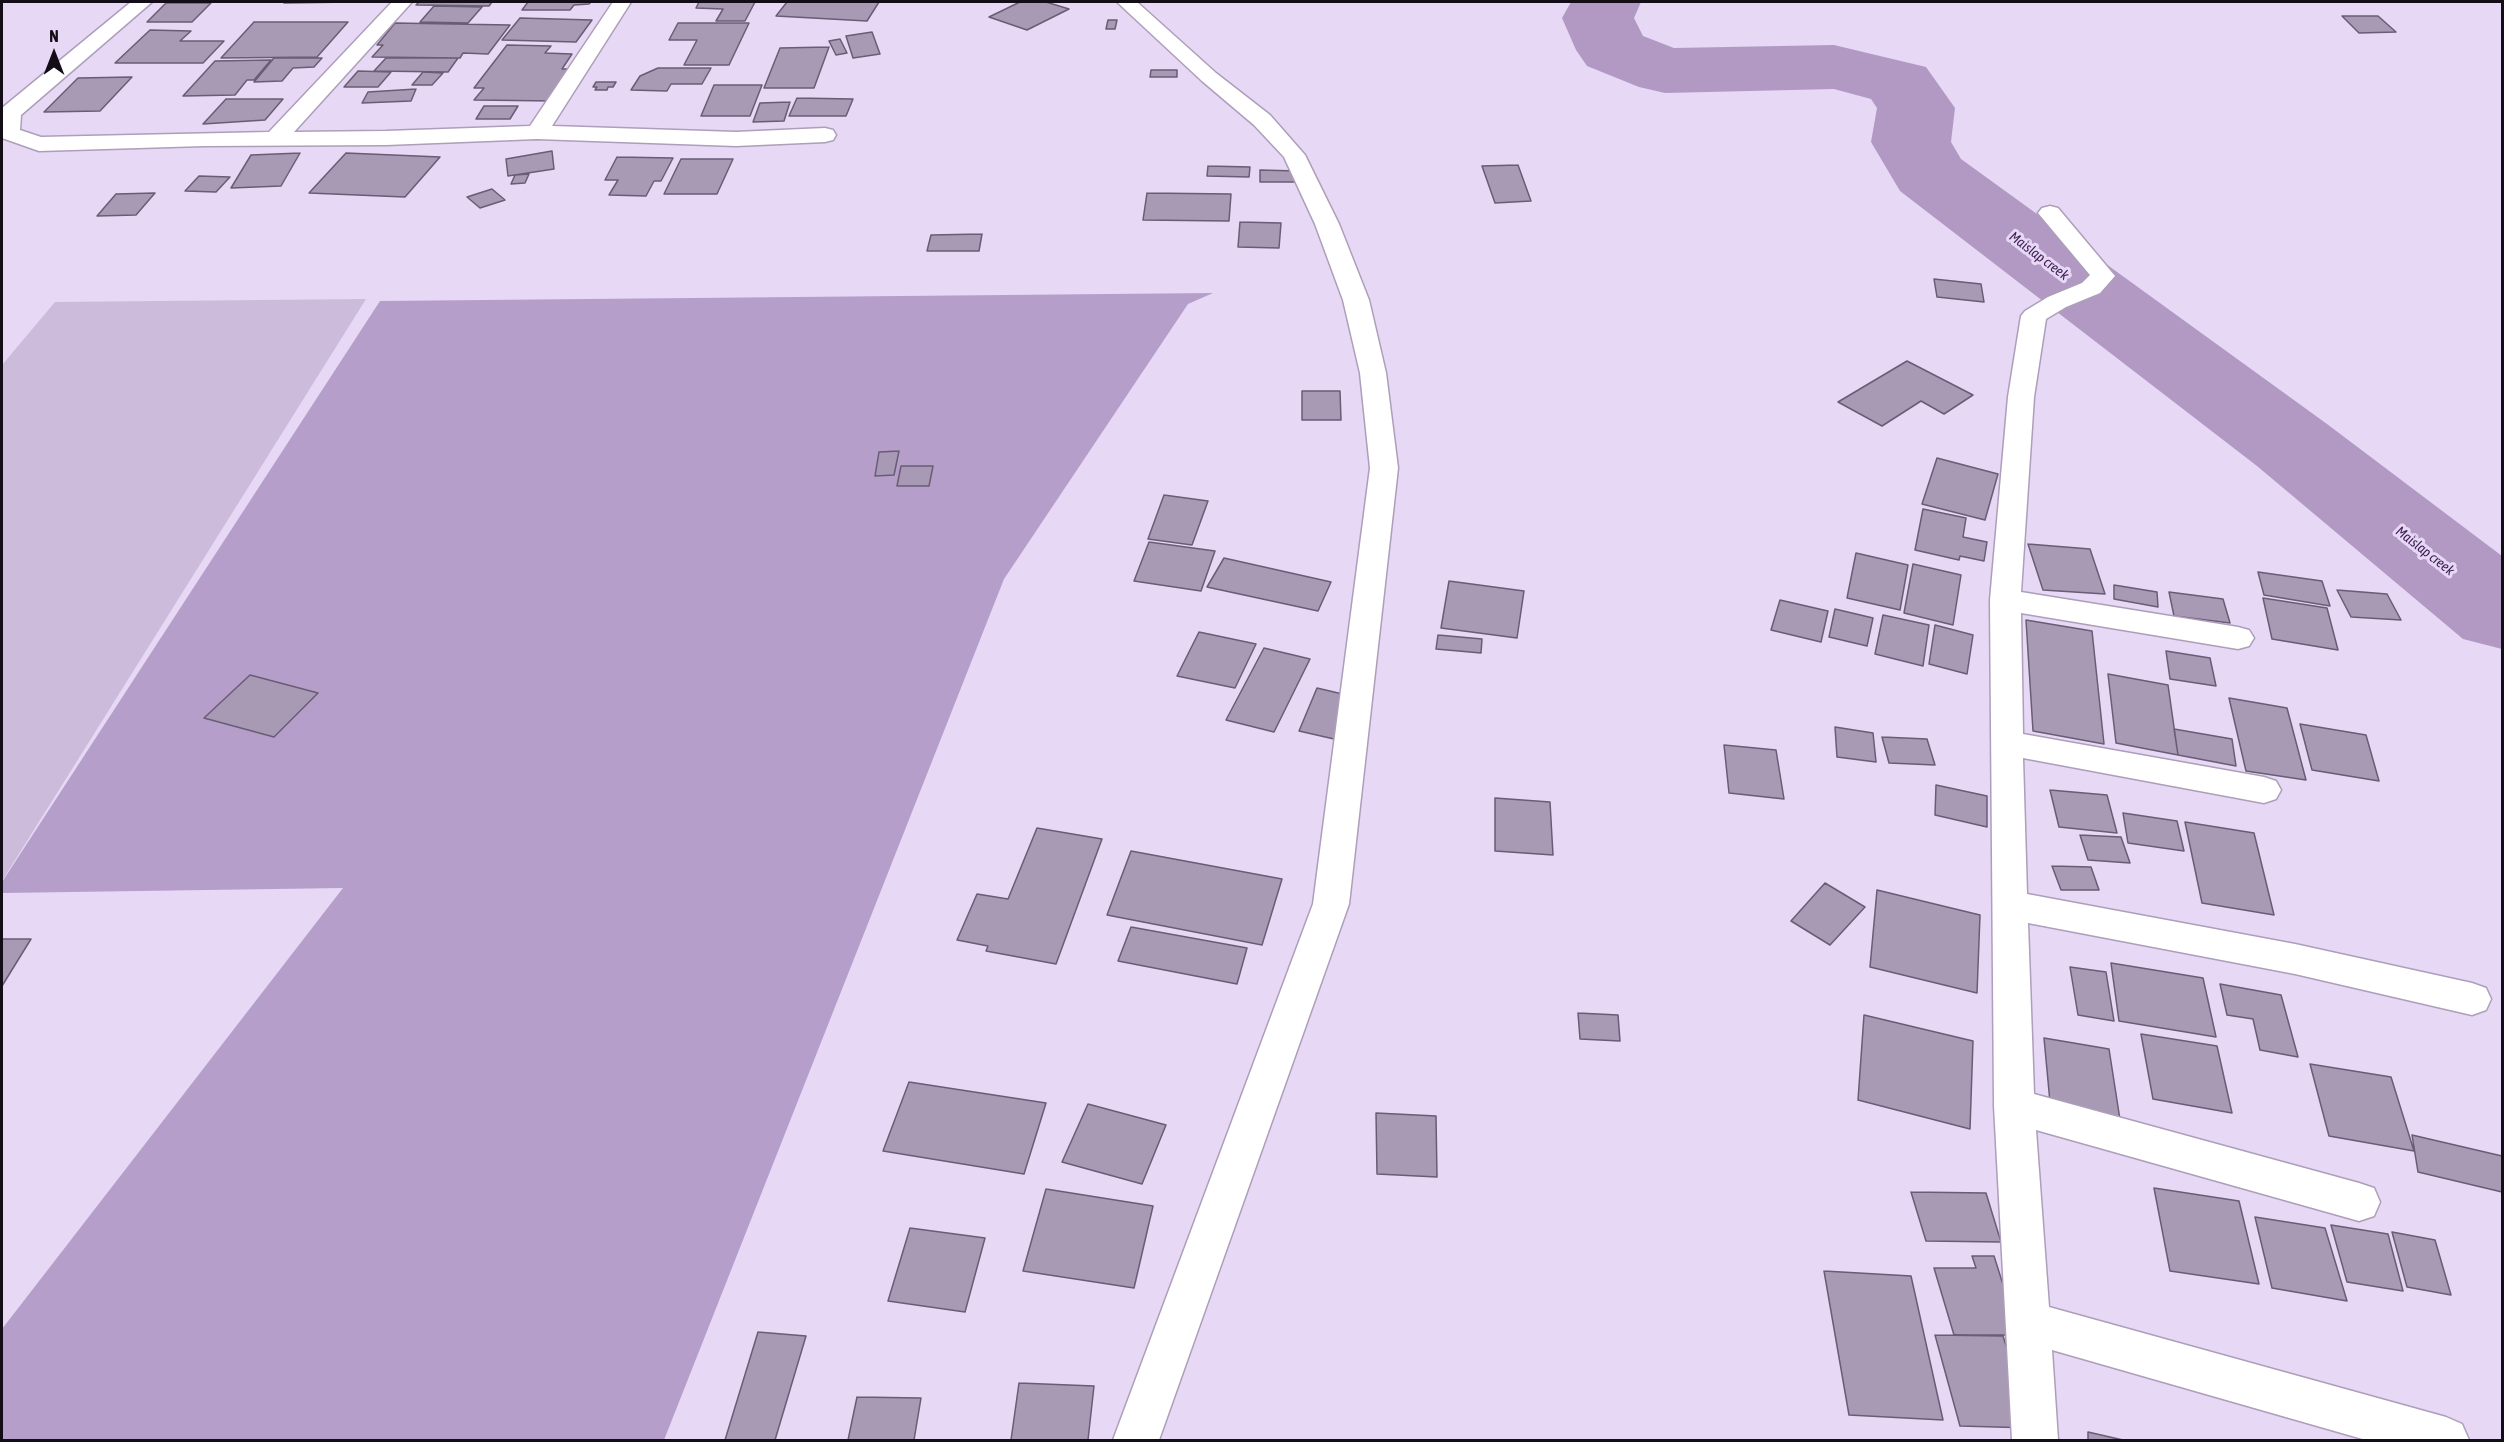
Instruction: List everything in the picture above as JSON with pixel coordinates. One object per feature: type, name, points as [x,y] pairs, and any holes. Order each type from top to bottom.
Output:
[{"type":"street","points":[[142,2],[6,113],[9,133],[39,144],[386,138],[537,132],[735,139],[825,135]]},
{"type":"street","points":[[274,139],[402,2]]},
{"type":"street","points":[[537,132],[622,2]]},
{"type":"street","points":[[1126,2],[1209,77],[1262,120],[1294,155],[1327,224],[1356,300],[1373,373],[1384,468],[1331,904],[1136,1440]]},
{"type":"street","points":[[2035,1440],[2014,1106],[2005,600],[2020,397],[2034,316],[2057,302],[2091,288],[2103,276],[2050,213]]},
{"type":"street","points":[[2005,600],[2238,638]]},
{"type":"street","points":[[2006,743],[2264,790]]},
{"type":"street","points":[[2010,905],[2295,959],[2472,999]]},
{"type":"street","points":[[2014,1106],[2359,1202]]},
{"type":"street","points":[[2027,1322],[2446,1440]]},
{"type":"shaded area","points":[[1213,293],[1188,304],[1004,579],[664,1440],[2,1440],[2,1329],[343,888],[2,893],[2,882],[380,301]]},
{"type":"shaded area","points":[[366,299],[2,881],[2,365],[55,302]]},
{"type":"building","points":[[286,2],[352,2],[284,3]]},
{"type":"building","points":[[419,2],[492,2],[489,6],[416,5]]},
{"type":"building","points":[[528,2],[591,2],[574,5],[570,10],[522,10]]},
{"type":"building","points":[[699,2],[755,2],[745,21],[716,21],[723,9],[696,8]]},
{"type":"building","points":[[787,2],[879,2],[867,21],[776,16]]},
{"type":"building","points":[[1020,2],[1046,2],[1069,9],[1027,30],[989,17]]},
{"type":"building","points":[[166,3],[211,3],[192,22],[147,22]]},
{"type":"building","points":[[434,6],[482,7],[468,23],[420,22]]},
{"type":"building","points":[[2342,16],[2378,16],[2396,32],[2359,33]]},
{"type":"building","points":[[520,18],[592,20],[576,42],[502,40]]},
{"type":"building","points":[[1108,20],[1117,20],[1115,29],[1106,29]]},
{"type":"building","points":[[254,22],[348,22],[317,57],[221,58]]},
{"type":"building","points":[[395,23],[510,25],[488,54],[463,53],[460,58],[372,57],[383,45],[377,45]]},
{"type":"building","points":[[678,23],[749,23],[729,65],[684,65],[697,40],[669,40]]},
{"type":"building","points":[[150,30],[191,31],[180,41],[224,41],[203,63],[115,63]]},
{"type":"building","points":[[872,32],[880,54],[853,58],[846,36]]},
{"type":"building","points":[[840,39],[847,53],[836,55],[829,41]]},
{"type":"building","points":[[507,45],[551,46],[545,53],[572,54],[562,69],[577,69],[555,101],[474,100],[484,88],[474,88]]},
{"type":"building","points":[[829,47],[814,88],[764,88],[780,48]]},
{"type":"building","points":[[274,58],[322,58],[314,67],[293,68],[282,81],[254,82]]},
{"type":"building","points":[[386,58],[458,58],[448,72],[374,71]]},
{"type":"building","points":[[271,60],[254,80],[247,80],[235,95],[183,96],[215,61]]},
{"type":"building","points":[[658,68],[711,68],[702,84],[671,84],[667,91],[631,90],[640,76]]},
{"type":"building","points":[[1151,70],[1177,70],[1177,77],[1150,77]]},
{"type":"building","points":[[358,71],[391,72],[378,87],[344,87]]},
{"type":"building","points":[[423,72],[443,73],[432,85],[412,85]]},
{"type":"building","points":[[132,77],[100,111],[44,112],[78,78]]},
{"type":"building","points":[[596,82],[616,82],[607,90],[595,90],[597,87],[593,87]]},
{"type":"building","points":[[714,85],[762,85],[750,116],[701,116]]},
{"type":"building","points":[[416,89],[411,101],[362,103],[368,92]]},
{"type":"building","points":[[797,98],[853,99],[846,116],[789,116]]},
{"type":"building","points":[[226,99],[283,99],[265,120],[203,124]]},
{"type":"building","points":[[790,102],[784,121],[753,122],[760,103]]},
{"type":"building","points":[[484,106],[518,106],[510,119],[476,119]]},
{"type":"building","points":[[552,151],[554,169],[508,176],[506,159]]},
{"type":"building","points":[[300,153],[281,186],[231,188],[251,155]]},
{"type":"building","points":[[346,153],[440,157],[405,197],[309,193]]},
{"type":"building","points":[[617,157],[673,158],[661,181],[654,181],[646,196],[609,195],[618,180],[605,180]]},
{"type":"building","points":[[681,159],[733,159],[717,194],[664,194]]},
{"type":"building","points":[[1518,165],[1531,201],[1495,203],[1482,166]]},
{"type":"building","points":[[1208,166],[1250,167],[1249,177],[1207,176]]},
{"type":"building","points":[[1260,170],[1297,171],[1297,182],[1260,182]]},
{"type":"building","points":[[529,174],[525,183],[511,184],[515,175]]},
{"type":"building","points":[[199,176],[230,177],[216,192],[185,191]]},
{"type":"building","points":[[492,189],[505,200],[480,208],[467,197]]},
{"type":"building","points":[[155,193],[136,215],[97,216],[116,194]]},
{"type":"building","points":[[1147,193],[1231,194],[1229,221],[1143,220]]},
{"type":"building","points":[[1240,222],[1281,223],[1279,248],[1238,247]]},
{"type":"building","points":[[982,234],[979,251],[927,251],[931,235]]},
{"type":"building","points":[[1934,279],[1981,284],[1984,302],[1937,297]]},
{"type":"building","points":[[1907,361],[1973,395],[1944,414],[1921,401],[1882,426],[1838,402]]},
{"type":"building","points":[[1302,391],[1340,391],[1341,420],[1302,420]]},
{"type":"building","points":[[899,451],[894,475],[875,476],[879,452]]},
{"type":"building","points":[[1937,458],[1998,474],[1985,520],[1922,504]]},
{"type":"building","points":[[901,466],[933,466],[929,486],[897,486]]},
{"type":"building","points":[[1164,495],[1208,501],[1192,545],[1148,539]]},
{"type":"building","points":[[1923,509],[1966,518],[1963,537],[1987,542],[1984,561],[1960,556],[1959,560],[1915,550]]},
{"type":"building","points":[[1149,542],[1215,551],[1201,591],[1134,581]]},
{"type":"building","points":[[2028,544],[2090,549],[2105,594],[2043,590]]},
{"type":"building","points":[[1856,553],[1908,565],[1900,610],[1847,598]]},
{"type":"building","points":[[1224,558],[1331,582],[1318,611],[1207,587]]},
{"type":"building","points":[[1913,564],[1961,575],[1953,625],[1904,613]]},
{"type":"building","points":[[2258,572],[2322,581],[2330,606],[2264,595]]},
{"type":"building","points":[[1449,581],[1524,591],[1517,638],[1441,628]]},
{"type":"building","points":[[2114,585],[2157,592],[2158,607],[2114,599]]},
{"type":"building","points":[[2337,590],[2387,594],[2401,620],[2351,617]]},
{"type":"building","points":[[2169,592],[2223,599],[2230,623],[2174,616]]},
{"type":"building","points":[[2263,598],[2327,608],[2338,650],[2272,639]]},
{"type":"building","points":[[1780,600],[1828,611],[1821,642],[1771,630]]},
{"type":"building","points":[[1835,609],[1873,618],[1867,646],[1829,637]]},
{"type":"building","points":[[1883,615],[1929,625],[1923,666],[1875,654]]},
{"type":"building","points":[[2026,620],[2092,631],[2104,744],[2033,731]]},
{"type":"building","points":[[1935,625],[1973,635],[1967,674],[1929,664]]},
{"type":"building","points":[[1199,632],[1256,644],[1235,688],[1177,676]]},
{"type":"building","points":[[1438,635],[1482,639],[1481,653],[1436,649]]},
{"type":"building","points":[[1264,648],[1310,659],[1274,732],[1226,720]]},
{"type":"building","points":[[2166,651],[2210,658],[2216,686],[2170,679]]},
{"type":"building","points":[[2108,674],[2168,685],[2178,755],[2116,743]]},
{"type":"building","points":[[250,675],[318,693],[274,737],[204,718]]},
{"type":"building","points":[[1317,688],[1351,696],[1334,739],[1299,731]]},
{"type":"building","points":[[2229,698],[2287,708],[2306,780],[2246,771]]},
{"type":"building","points":[[2300,724],[2366,735],[2379,781],[2312,770]]},
{"type":"building","points":[[1835,727],[1873,733],[1876,762],[1837,757]]},
{"type":"building","points":[[2174,729],[2232,739],[2236,766],[2178,755]]},
{"type":"building","points":[[1882,737],[1927,739],[1935,765],[1889,763]]},
{"type":"building","points":[[1724,745],[1776,750],[1784,799],[1729,793]]},
{"type":"building","points":[[1936,785],[1987,796],[1987,827],[1935,815]]},
{"type":"building","points":[[2050,790],[2107,795],[2117,833],[2059,827]]},
{"type":"building","points":[[1495,798],[1550,802],[1553,855],[1495,851]]},
{"type":"building","points":[[2123,813],[2177,821],[2184,851],[2128,843]]},
{"type":"building","points":[[2185,822],[2254,833],[2274,915],[2202,903]]},
{"type":"building","points":[[1037,828],[1102,839],[1056,964],[986,951],[988,946],[957,940],[977,894],[1008,899]]},
{"type":"building","points":[[2080,835],[2121,837],[2130,863],[2088,860]]},
{"type":"building","points":[[1131,851],[1282,879],[1262,945],[1107,915]]},
{"type":"building","points":[[2052,866],[2091,867],[2099,890],[2061,890]]},
{"type":"building","points":[[1825,883],[1865,907],[1830,945],[1791,921]]},
{"type":"building","points":[[1877,890],[1980,915],[1977,993],[1870,967]]},
{"type":"building","points":[[1131,927],[1247,948],[1237,984],[1118,961]]},
{"type":"building","points":[[2,939],[31,939],[2,986]]},
{"type":"building","points":[[2111,963],[2203,978],[2216,1037],[2119,1021]]},
{"type":"building","points":[[2070,967],[2106,972],[2114,1021],[2078,1015]]},
{"type":"building","points":[[2220,984],[2281,995],[2298,1057],[2260,1050],[2253,1019],[2227,1015]]},
{"type":"building","points":[[1578,1013],[1618,1015],[1620,1041],[1580,1039]]},
{"type":"building","points":[[1864,1015],[1973,1041],[1970,1129],[1858,1100]]},
{"type":"building","points":[[2141,1034],[2217,1046],[2232,1113],[2153,1099]]},
{"type":"building","points":[[2044,1038],[2109,1049],[2121,1126],[2051,1113]]},
{"type":"building","points":[[2310,1064],[2391,1077],[2414,1151],[2329,1136]]},
{"type":"building","points":[[909,1082],[1046,1103],[1024,1174],[883,1151]]},
{"type":"building","points":[[1088,1104],[1166,1125],[1142,1184],[1062,1162]]},
{"type":"building","points":[[1376,1113],[1436,1116],[1437,1177],[1377,1174]]},
{"type":"building","points":[[2412,1135],[2502,1156],[2502,1192],[2418,1172]]},
{"type":"building","points":[[2154,1188],[2239,1201],[2259,1284],[2170,1271]]},
{"type":"building","points":[[1046,1189],[1153,1206],[1134,1288],[1023,1271]]},
{"type":"building","points":[[1911,1192],[1986,1193],[2001,1242],[1926,1241]]},
{"type":"building","points":[[2255,1217],[2325,1228],[2347,1301],[2272,1288]]},
{"type":"building","points":[[2331,1225],[2388,1234],[2403,1291],[2347,1282]]},
{"type":"building","points":[[910,1228],[985,1238],[965,1312],[888,1301]]},
{"type":"building","points":[[2392,1232],[2435,1240],[2451,1295],[2407,1287]]},
{"type":"building","points":[[1972,1256],[1994,1256],[2019,1335],[1954,1335],[1934,1268],[1976,1268]]},
{"type":"building","points":[[1824,1271],[1911,1276],[1943,1420],[1849,1415]]},
{"type":"building","points":[[758,1332],[806,1336],[775,1440],[725,1440]]},
{"type":"building","points":[[1935,1335],[2003,1336],[2032,1428],[1960,1426]]},
{"type":"building","points":[[1019,1383],[1094,1386],[1088,1440],[1011,1440]]},
{"type":"building","points":[[857,1397],[921,1398],[914,1440],[848,1440]]},
{"type":"building","points":[[2088,1432],[2123,1440],[2088,1440]]},
{"type":"waterway","name":"Maislap creek","points":[[1606,2],[1598,18],[1613,50],[1665,71],[1834,67],[1899,83],[1916,108],[1911,142],[1929,174],[2292,445],[2502,612]]}]
